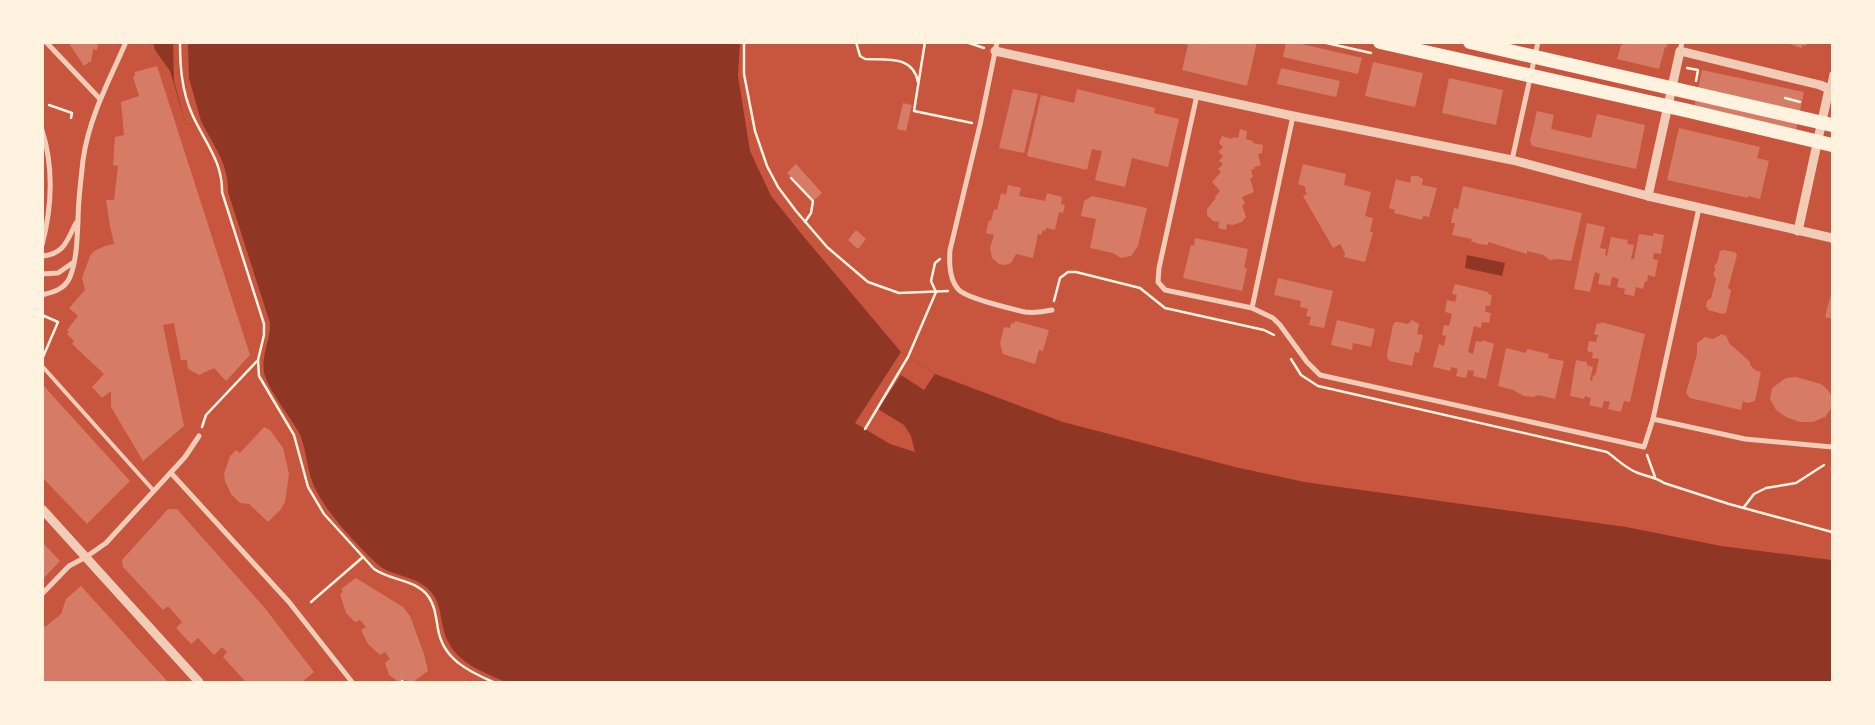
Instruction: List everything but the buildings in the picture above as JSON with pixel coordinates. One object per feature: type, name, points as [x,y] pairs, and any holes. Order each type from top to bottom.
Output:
[{"type":"highway","points":[[1380,42],[1832,145]]},
{"type":"highway","points":[[1470,42],[1832,124]]},
{"type":"street","points":[[46,42],[100,99]]},
{"type":"street","points":[[42,295],[56,291],[67,282],[74,262],[78,240],[78,220],[87,139],[100,99],[126,42]]},
{"type":"street","points":[[1512,160],[1538,42]]},
{"type":"street","points":[[1052,310],[1026,312],[965,295],[956,286],[949,266],[950,250],[980,125],[996,47],[1293,116],[1512,160],[1648,196],[1832,238]]},
{"type":"street","points":[[1648,196],[1681,47],[1831,90]]},
{"type":"street","points":[[1798,231],[1831,90],[1832,74]]},
{"type":"street","points":[[1197,94],[1159,268],[1158,282],[1165,290],[1252,308],[1273,318],[1307,362],[1320,374],[1644,447],[1653,419],[1699,208]]},
{"type":"street","points":[[1252,308],[1293,116]]},
{"type":"street","points":[[42,130],[49,158],[51,194],[50,211],[42,245]]},
{"type":"street","points":[[42,256],[54,254],[62,249],[78,220]]},
{"type":"street","points":[[42,274],[58,273],[74,262]]},
{"type":"street","points":[[1653,419],[1745,439],[1832,447]]},
{"type":"street","points":[[42,594],[69,566],[106,543],[171,473],[193,447],[199,436]]},
{"type":"street","points":[[171,473],[288,602],[352,682]]},
{"type":"street","points":[[42,509],[199,682]]},
{"type":"lane","points":[[42,366],[154,491]]},
{"type":"path","points":[[180,42],[180,68],[184,92],[196,122],[217,159],[222,174],[222,192],[261,312],[265,329],[258,360],[259,376],[294,435],[308,487],[324,514],[380,573],[412,584],[422,590],[432,602],[438,632],[447,652],[463,668],[493,682]]},
{"type":"path","points":[[744,42],[744,74],[755,131],[767,166],[778,187],[827,248],[868,282],[899,293],[959,291]]},
{"type":"path","points":[[856,42],[860,56],[865,59],[903,61],[911,66],[916,72],[918,86]]},
{"type":"path","points":[[925,42],[914,111],[980,125]]},
{"type":"path","points":[[966,42],[996,47]]},
{"type":"path","points":[[1677,67],[1698,70],[1693,92]]},
{"type":"path","points":[[48,106],[72,113],[71,118]]},
{"type":"path","points":[[791,178],[813,201],[811,213],[805,222]]},
{"type":"path","points":[[865,429],[908,357],[936,292],[931,281],[932,272],[936,263],[950,250]]},
{"type":"path","points":[[1052,310],[1060,278],[1068,272],[1076,272],[1140,288],[1165,308],[1264,330],[1276,337]]},
{"type":"path","points":[[42,315],[58,322],[42,359]]},
{"type":"path","points":[[1288,355],[1301,375],[1318,386],[1607,452],[1637,473],[1655,477],[1664,483],[1744,508],[1832,532]]},
{"type":"path","points":[[199,436],[206,415],[258,360]]},
{"type":"path","points":[[1644,447],[1655,477]]},
{"type":"path","points":[[1744,508],[1754,494],[1766,488],[1796,483],[1824,465]]},
{"type":"path","points":[[312,602],[363,557]]},
{"type":"shaded area","points":[[153,43],[740,43],[738,76],[750,151],[771,196],[901,352],[935,374],[1063,422],[1235,467],[1304,482],[1626,527],[1721,546],[1832,560],[1832,682],[506,682],[486,674],[460,657],[448,641],[438,606],[431,592],[418,582],[388,571],[375,562],[341,526],[319,496],[311,479],[301,437],[274,393],[264,372],[263,366],[270,323],[228,192],[226,172],[201,121],[186,125],[170,71],[155,50]]},
{"type":"shaded area","points":[[1467,255],[1505,263],[1502,276],[1465,268]]},
{"type":"pier","points":[[173,43],[188,43],[189,78],[201,121],[186,125],[174,81]]},
{"type":"pier","points":[[901,352],[935,374],[924,390],[901,375],[878,409],[904,425],[911,436],[915,452],[890,444],[855,423]]}]
